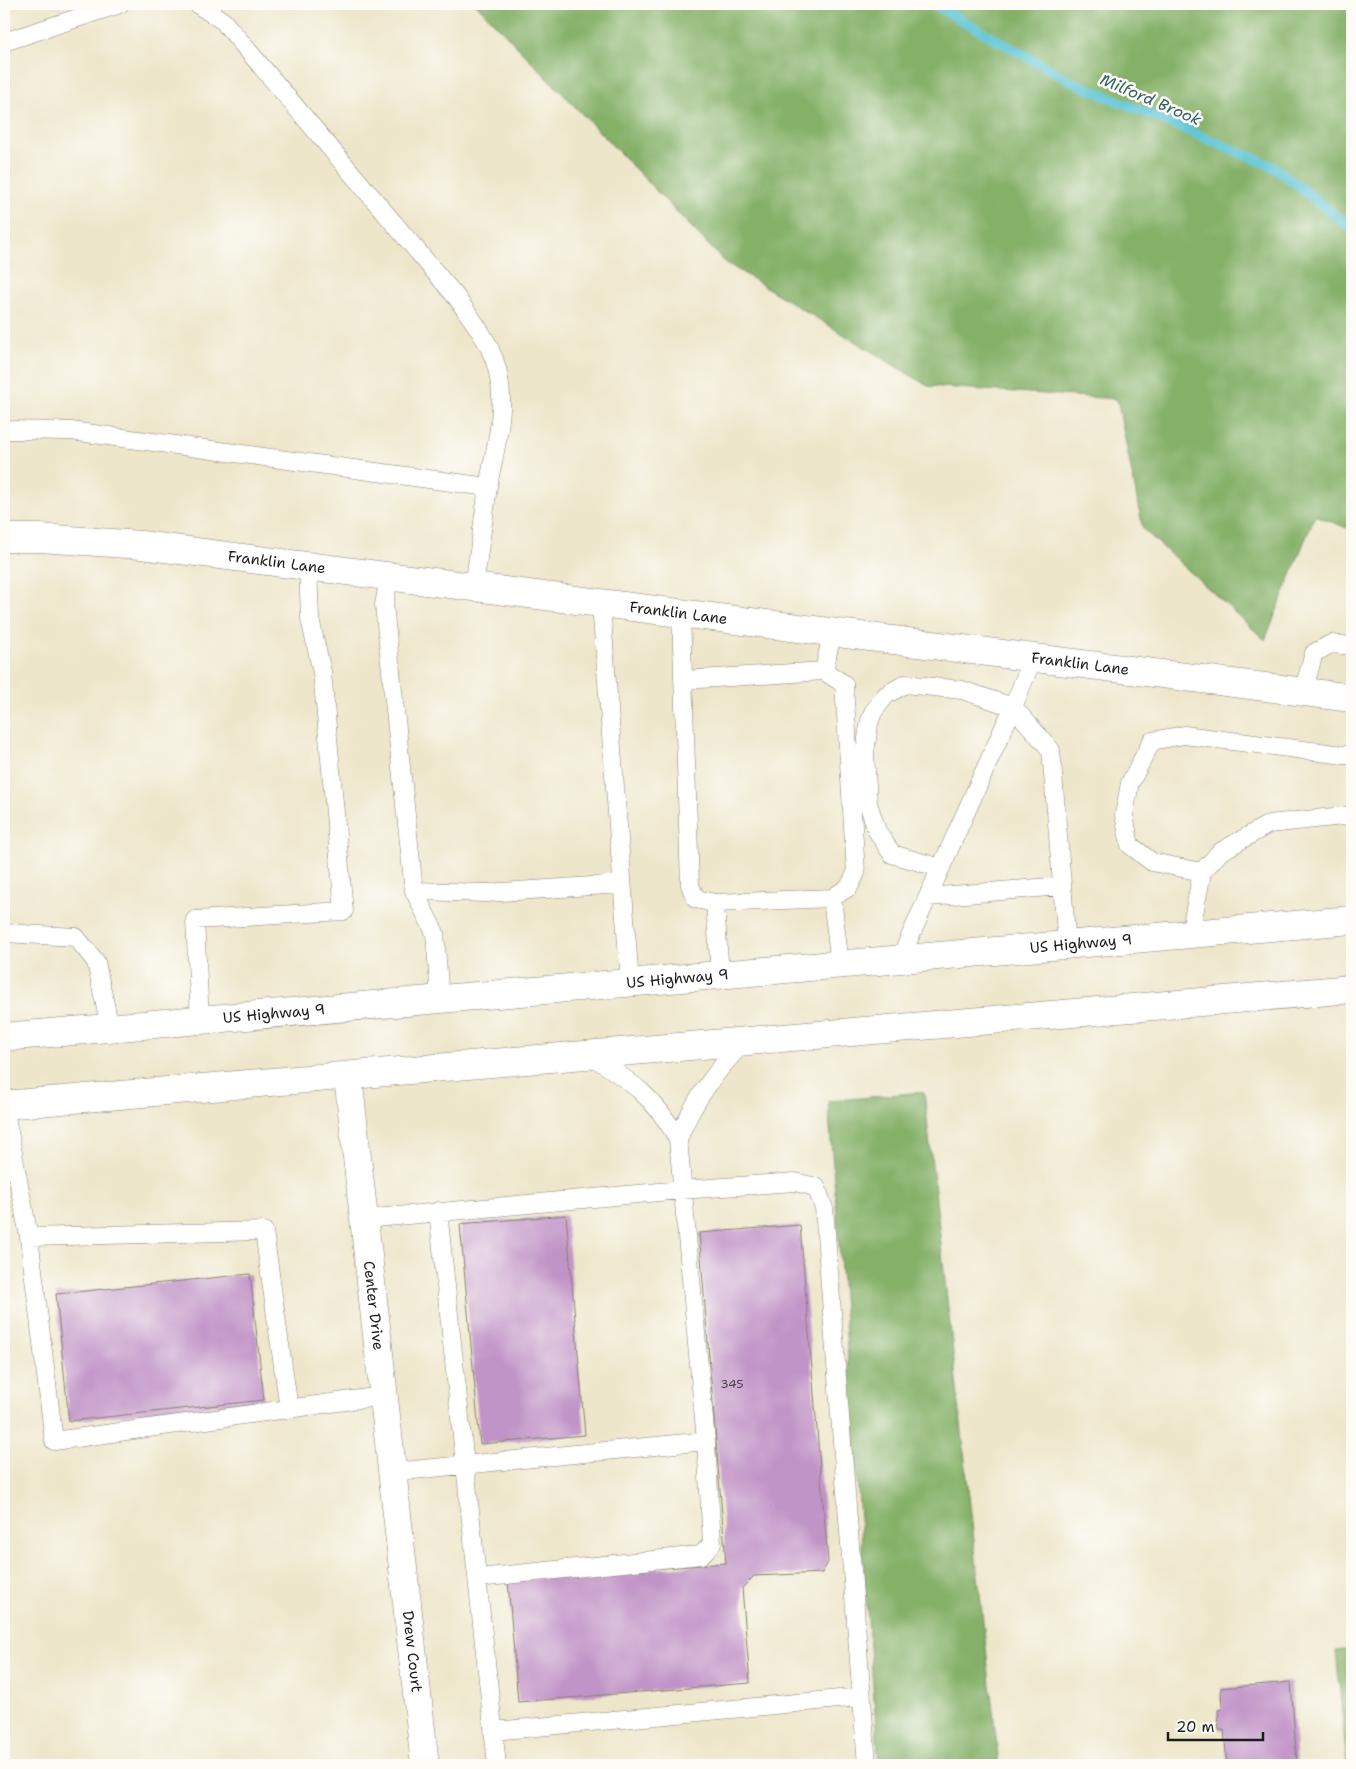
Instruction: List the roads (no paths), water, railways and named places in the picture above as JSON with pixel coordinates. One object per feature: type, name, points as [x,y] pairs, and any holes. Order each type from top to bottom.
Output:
[{"type":"main road","name":"Franklin Lane","points":[[4,538],[40,538],[141,545],[1352,698]]},
{"type":"main road","name":"US Highway 9","points":[[4,1037],[1352,920]]},
{"type":"main road","points":[[4,1106],[1352,989]]},
{"type":"main road","name":"Center Drive","points":[[348,1076],[382,1396],[400,1537]]},
{"type":"main road","name":"Drew Court","points":[[400,1537],[425,1765]]},
{"type":"lane","points":[[4,42],[120,4]]},
{"type":"lane","points":[[197,4],[223,21],[457,298],[489,346],[500,373],[503,408],[488,487],[474,588]]},
{"type":"lane","points":[[4,430],[71,431],[488,487]]},
{"type":"lane","points":[[200,1020],[195,920],[344,910],[322,672],[310,619],[308,566]]},
{"type":"lane","points":[[389,577],[384,605],[414,891],[435,933],[440,999]]},
{"type":"lane","points":[[601,604],[630,983]]},
{"type":"lane","points":[[681,614],[690,885],[696,899],[715,903],[832,898],[850,887],[856,873],[844,684],[824,671],[684,680]]},
{"type":"lane","points":[[824,671],[832,633]]},
{"type":"lane","points":[[1303,692],[1314,653],[1331,644],[1352,646]]},
{"type":"lane","points":[[900,959],[1013,708],[1033,658]]},
{"type":"lane","points":[[941,868],[892,854],[877,831],[868,803],[865,753],[869,724],[873,712],[886,695],[906,684],[962,690],[1013,708],[1051,750],[1067,945]]},
{"type":"lane","points":[[1202,872],[1152,862],[1130,845],[1124,815],[1130,783],[1152,741],[1184,735],[1352,756]]},
{"type":"lane","points":[[1190,935],[1202,872],[1220,852],[1269,824],[1352,816]]},
{"type":"lane","points":[[414,891],[487,893],[622,884]]},
{"type":"lane","points":[[928,897],[1062,886]]},
{"type":"lane","points":[[832,898],[840,964]]},
{"type":"lane","points":[[715,903],[720,975]]},
{"type":"lane","points":[[4,933],[76,937],[96,962],[110,1028]]},
{"type":"lane","points":[[678,1139],[701,1092],[718,1069],[744,1042]]},
{"type":"lane","points":[[478,1578],[701,1555],[712,1544],[706,1441],[681,1190],[678,1139],[666,1118],[642,1090],[590,1055]]},
{"type":"lane","points":[[4,1106],[29,1236],[54,1441],[382,1396]]},
{"type":"lane","points":[[364,1219],[681,1190],[795,1182],[816,1187],[824,1208],[867,1765]]},
{"type":"lane","points":[[438,1211],[497,1765]]},
{"type":"lane","points":[[29,1236],[264,1231],[289,1409]]},
{"type":"lane","points":[[393,1472],[706,1441]]},
{"type":"lane","points":[[494,1731],[862,1697]]},
{"type":"waterway","name":"Milford Brook","points":[[933,4],[1068,80],[1274,167],[1352,229]]}]
